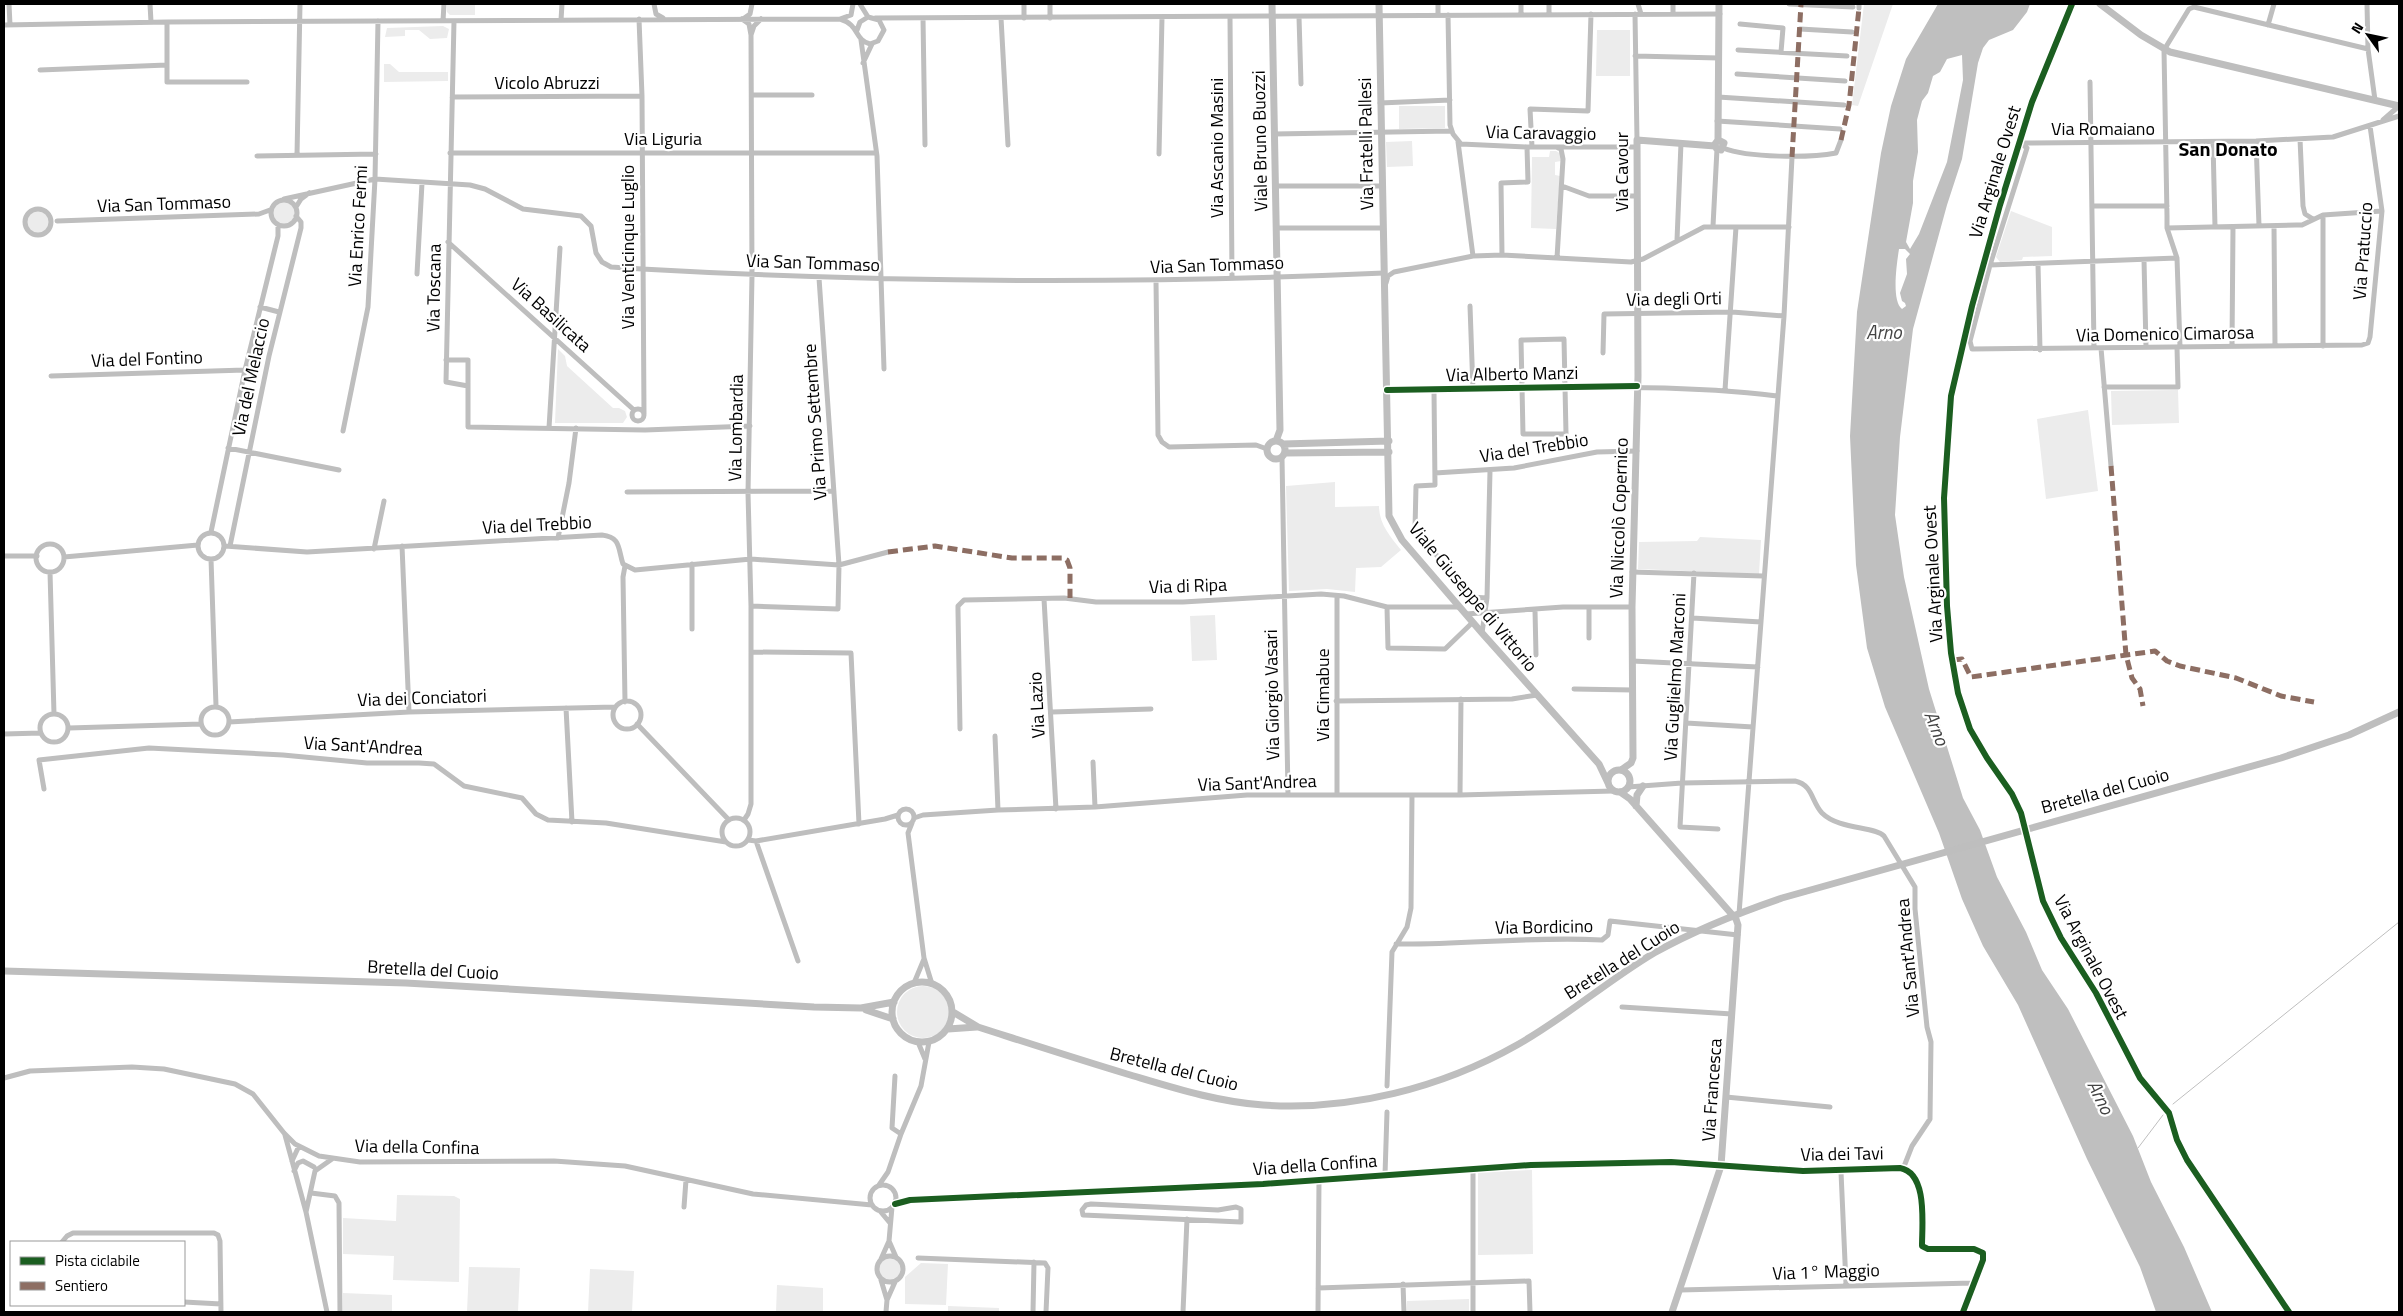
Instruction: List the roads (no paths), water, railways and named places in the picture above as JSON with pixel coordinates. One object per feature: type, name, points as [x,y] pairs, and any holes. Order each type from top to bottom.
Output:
[{"type":"main road","name":"Viale Bruno Buozzi","points":[[1272,4],[1280,443]]},
{"type":"main road","name":"Via Fratelli Pallesi","points":[[1378,4],[1384,273]]},
{"type":"main road","points":[[1637,144],[1681,142],[1718,146],[1719,4]]},
{"type":"main road","points":[[2100,4],[2164,50],[2399,106]]},
{"type":"main road","name":"Via Cavour","points":[[1637,144],[1637,261]]},
{"type":"main road","name":"Via Niccolò Copernico","points":[[1618,770],[1633,760],[1632,572],[1637,451],[1637,261]]},
{"type":"main road","name":"Viale Giuseppe di Vittorio","points":[[1384,273],[1389,441],[1388,507],[1392,523],[1402,540],[1599,764],[1608,783],[1624,788]]},
{"type":"main road","points":[[1388,452],[1269,457],[1267,449],[1269,444],[1280,443],[1389,441]]},
{"type":"main road","points":[[1280,443],[1282,457]]},
{"type":"main road","name":"Bretella del Cuoio","points":[[953,1012],[978,1027],[1206,1096],[1262,1105],[1333,1103],[1393,1095],[1448,1077],[1517,1046],[1653,954],[1714,923],[1782,898],[2281,758],[2349,735],[2399,712]]},
{"type":"main road","name":"Viale Giuseppe di Vittorio","points":[[1599,764],[1618,770]]},
{"type":"main road","points":[[1608,783],[1609,776],[1618,770],[1627,773],[1624,788],[1630,799],[1738,922]]},
{"type":"main road","points":[[1636,807],[1640,786]]},
{"type":"main road","name":"Via Francesca","points":[[1672,1312],[1721,1166],[1738,922]]},
{"type":"main road","name":"Bretella del Cuoio","points":[[4,971],[406,983],[861,1008],[894,1002]]},
{"type":"main road","points":[[914,983],[932,984],[948,996],[953,1012],[948,1028],[942,1036],[929,1042],[918,1042],[908,1039],[900,1032],[893,1018],[894,1002],[902,990],[914,983]]},
{"type":"main road","name":"Bretella del Cuoio","points":[[861,1008],[893,1018]]},
{"type":"main road","name":"Bretella del Cuoio","points":[[948,1028],[978,1027]]},
{"type":"street","points":[[9,4],[7,25],[151,22],[639,19],[840,19],[849,22],[857,30],[860,40],[876,153],[884,369]]},
{"type":"street","points":[[150,4],[151,22]]},
{"type":"street","points":[[297,155],[300,4]]},
{"type":"street","points":[[443,21],[444,4]]},
{"type":"street","points":[[562,4],[562,20]]},
{"type":"street","points":[[639,19],[650,13],[654,4]]},
{"type":"street","points":[[654,4],[656,14],[667,19]]},
{"type":"street","points":[[742,19],[750,14],[752,4]]},
{"type":"street","points":[[840,19],[850,15],[854,4]]},
{"type":"street","points":[[860,4],[868,17]]},
{"type":"street","points":[[1024,4],[1024,18]]},
{"type":"street","points":[[1050,4],[1050,18]]},
{"type":"street","points":[[1438,4],[1438,15]]},
{"type":"street","points":[[1521,4],[1521,14]]},
{"type":"street","points":[[1549,4],[1549,14]]},
{"type":"street","name":"Via Cavour","points":[[1637,144],[1636,56],[1638,4]]},
{"type":"street","points":[[1673,4],[1673,14]]},
{"type":"street","points":[[1788,4],[1857,6]]},
{"type":"street","name":"Via Arginale Ovest","points":[[2072,4],[2032,102],[1988,244],[1951,396],[1945,467],[1944,553],[1952,653],[1958,692],[1970,729],[2012,794],[2021,813],[2038,888],[2061,938],[2096,993],[2140,1078],[2169,1113],[2177,1140],[2188,1160],[2289,1312]]},
{"type":"street","points":[[2268,25],[2274,4]]},
{"type":"street","points":[[2367,4],[2368,48],[2378,101],[2387,108],[2390,117]]},
{"type":"street","points":[[2104,387],[2178,387],[2177,258],[2167,228],[2166,206],[2164,50],[2189,9],[2194,7],[2368,48]]},
{"type":"street","points":[[1502,254],[1501,183],[1528,182],[1530,109],[1588,111],[1590,14]]},
{"type":"street","points":[[857,30],[860,22],[868,17],[1050,18],[1720,14]]},
{"type":"street","points":[[1448,15],[1451,130],[1458,142],[1473,256]]},
{"type":"street","points":[[1159,154],[1162,17]]},
{"type":"street","name":"Via Ascanio Masini","points":[[1230,17],[1232,278]]},
{"type":"street","points":[[1299,17],[1301,84]]},
{"type":"street","points":[[875,18],[883,27]]},
{"type":"street","points":[[863,63],[872,44],[881,38],[883,27],[895,18]]},
{"type":"street","points":[[923,18],[925,145]]},
{"type":"street","points":[[1001,18],[1008,145]]},
{"type":"street","name":"Via Venticinque Luglio","points":[[639,19],[642,96],[643,415],[645,430]]},
{"type":"street","points":[[742,19],[749,24],[752,35]]},
{"type":"street","points":[[752,35],[756,22],[763,19]]},
{"type":"street","name":"Via Enrico Fermi","points":[[343,431],[368,307],[376,154],[378,21]]},
{"type":"street","name":"Via Toscana","points":[[454,21],[446,382],[468,386]]},
{"type":"street","points":[[167,22],[167,82],[247,82]]},
{"type":"street","points":[[1740,24],[1783,28],[1781,52]]},
{"type":"street","points":[[1800,29],[1852,32]]},
{"type":"street","name":"Via Lombardia","points":[[744,820],[751,804],[751,559],[748,493],[752,275],[752,35]]},
{"type":"street","points":[[860,40],[872,44]]},
{"type":"street","points":[[1738,50],[1847,56]]},
{"type":"street","points":[[1636,56],[1719,58]]},
{"type":"street","points":[[40,70],[167,65]]},
{"type":"street","points":[[1737,74],[1845,81]]},
{"type":"street","points":[[2090,82],[2094,348]]},
{"type":"street","points":[[752,95],[812,95]]},
{"type":"street","name":"Vicolo Abruzzi","points":[[452,97],[642,96]]},
{"type":"street","points":[[1718,97],[1844,105]]},
{"type":"street","points":[[1380,103],[1450,100]]},
{"type":"street","points":[[2390,117],[2399,106]]},
{"type":"street","name":"Via Romaiano","points":[[2020,143],[2091,144],[2333,138],[2399,115]]},
{"type":"street","points":[[1717,121],[1840,128]]},
{"type":"street","name":"Via Pratuccio","points":[[2362,345],[2368,343],[2370,338],[2382,211],[2370,126]]},
{"type":"street","points":[[1274,134],[1451,130]]},
{"type":"street","points":[[1713,226],[1718,146],[1792,157],[1836,153],[1841,140]]},
{"type":"street","points":[[2300,140],[2304,211],[2313,219]]},
{"type":"street","points":[[2256,141],[2259,226]]},
{"type":"street","name":"Via Caravaggio","points":[[1458,142],[1465,146],[1557,148],[1637,144]]},
{"type":"street","points":[[1677,240],[1681,142]]},
{"type":"street","points":[[2213,142],[2215,227]]},
{"type":"street","points":[[2020,143],[2027,148],[1990,265],[2177,258]]},
{"type":"street","points":[[1557,148],[1561,149],[1562,153],[1562,186],[1557,258]]},
{"type":"street","name":"Via Liguria","points":[[450,153],[876,153]]},
{"type":"street","points":[[258,156],[376,154]]},
{"type":"street","points":[[1738,922],[1784,316],[1792,157]]},
{"type":"street","name":"Via San Tommaso","points":[[57,221],[271,213],[274,203],[284,199],[375,179],[478,186],[522,209],[533,212],[581,216],[592,226],[596,253],[602,262],[611,267],[880,280],[1031,279],[1156,281],[1384,273]]},
{"type":"street","points":[[417,274],[422,183]]},
{"type":"street","points":[[1276,186],[1382,186]]},
{"type":"street","points":[[1562,186],[1589,196],[1636,196]]},
{"type":"street","points":[[281,225],[292,223],[296,216],[296,207],[301,199],[309,193]]},
{"type":"street","points":[[284,199],[292,202],[296,207]]},
{"type":"street","points":[[2093,206],[2166,206]]},
{"type":"street","points":[[36,209],[45,210],[57,221],[46,233],[36,235],[28,230],[25,222],[28,214],[36,209]]},
{"type":"street","points":[[2167,228],[2302,225],[2323,215],[2382,211]]},
{"type":"street","points":[[271,213],[281,225]]},
{"type":"street","points":[[2323,215],[2323,346]]},
{"type":"street","name":"Via del Melaccio","points":[[227,546],[279,312],[301,226],[296,216]]},
{"type":"street","points":[[51,217],[51,226]]},
{"type":"street","points":[[211,532],[245,370],[281,225]]},
{"type":"street","points":[[1385,287],[1388,276],[1394,272],[1473,256],[1502,254],[1637,261],[1698,229],[1713,226],[1736,228],[1788,227]]},
{"type":"street","points":[[2274,226],[2275,346]]},
{"type":"street","points":[[2232,346],[2233,227]]},
{"type":"street","points":[[1276,228],[1383,228]]},
{"type":"street","points":[[1725,390],[1732,312],[1736,228]]},
{"type":"street","name":"Via Basilicata","points":[[448,242],[634,410]]},
{"type":"street","points":[[549,428],[560,248]]},
{"type":"street","points":[[1384,258],[1388,267],[1394,272]]},
{"type":"street","points":[[2146,260],[2146,347]]},
{"type":"street","points":[[2038,264],[2040,350]]},
{"type":"street","name":"Via Domenico Cimarosa","points":[[1990,265],[1970,341],[1970,347],[1976,350],[2362,345]]},
{"type":"street","name":"Via Primo Settembre","points":[[751,606],[838,609],[839,565],[819,278]]},
{"type":"street","points":[[1156,281],[1158,435],[1162,442],[1169,447],[1256,445],[1267,449]]},
{"type":"street","name":"Via Alberto Manzi","points":[[1470,306],[1473,390]]},
{"type":"street","points":[[260,307],[279,312]]},
{"type":"street","name":"Via degli Orti","points":[[1603,353],[1604,314],[1732,312],[1784,316]]},
{"type":"street","points":[[1564,339],[1565,388],[1566,434],[1523,434],[1521,340],[1564,339]]},
{"type":"street","points":[[2101,348],[2111,466]]},
{"type":"street","points":[[446,360],[468,360],[468,428],[645,430],[750,426]]},
{"type":"street","name":"Via del Fontino","points":[[51,376],[245,370]]},
{"type":"street","name":"Via Alberto Manzi","points":[[1387,390],[1434,391],[1637,386],[1725,390],[1777,396]]},
{"type":"street","points":[[1434,391],[1435,485],[1416,486],[1415,529],[1471,597],[1487,598]]},
{"type":"street","points":[[632,417],[638,421],[643,415],[640,409],[634,410],[632,417],[632,430]]},
{"type":"street","points":[[558,538],[569,484],[576,428]]},
{"type":"street","points":[[228,448],[339,470]]},
{"type":"street","name":"Via del Trebbio","points":[[1435,473],[1490,471],[1597,452],[1637,451]]},
{"type":"street","name":"Via Giorgio Vasari","points":[[1282,457],[1288,794]]},
{"type":"street","points":[[1482,633],[1487,598],[1490,471]]},
{"type":"street","points":[[627,492],[748,493],[834,491]]},
{"type":"street","points":[[374,549],[384,501]]},
{"type":"street","points":[[211,532],[220,535],[227,546],[222,554],[212,559],[200,553],[198,544],[201,537],[211,532]]},
{"type":"street","name":"Via del Trebbio","points":[[227,546],[307,552],[602,535],[611,537],[619,544],[622,561],[626,566]]},
{"type":"street","points":[[51,544],[58,546],[64,557],[59,569],[50,572],[40,567],[37,556],[40,549],[51,544]]},
{"type":"street","points":[[64,557],[198,544]]},
{"type":"street","points":[[402,546],[409,712]]},
{"type":"street","points":[[625,702],[622,577],[626,566],[635,570],[643,570],[751,559],[839,565],[888,552]]},
{"type":"street","points":[[4,556],[37,556]]},
{"type":"street","points":[[212,559],[216,706]]},
{"type":"street","points":[[692,564],[692,629]]},
{"type":"street","points":[[50,572],[54,714]]},
{"type":"street","points":[[1632,572],[1763,576]]},
{"type":"street","name":"Via Guglielmo Marconi","points":[[1694,573],[1680,827],[1718,829]]},
{"type":"street","name":"Via di Ripa","points":[[960,729],[958,606],[964,600],[1070,598],[1096,602],[1183,602],[1284,596],[1337,596],[1387,607],[1459,606]]},
{"type":"street","name":"Via Cimabue","points":[[1337,596],[1337,795]]},
{"type":"street","name":"Via Lazio","points":[[1044,599],[1052,712],[1056,809]]},
{"type":"street","points":[[1387,607],[1388,648],[1445,649],[1473,622]]},
{"type":"street","points":[[1589,607],[1589,638]]},
{"type":"street","points":[[1466,614],[1589,607],[1632,607]]},
{"type":"street","points":[[1535,610],[1536,655]]},
{"type":"street","points":[[1692,618],[1761,622]]},
{"type":"street","points":[[751,652],[850,653],[859,824]]},
{"type":"street","points":[[1632,661],[1758,668]]},
{"type":"street","points":[[1574,689],[1633,690]]},
{"type":"street","points":[[1336,701],[1512,699],[1537,695]]},
{"type":"street","points":[[1460,795],[1461,699]]},
{"type":"street","points":[[625,702],[638,707],[640,718],[637,724],[626,729],[617,726],[613,719],[615,707],[625,702]]},
{"type":"street","points":[[216,706],[228,713],[230,722]]},
{"type":"street","points":[[201,724],[205,711],[216,706]]},
{"type":"street","name":"Via dei Conciatori","points":[[69,728],[201,724],[206,731],[214,735],[226,730],[230,722],[409,712],[615,707]]},
{"type":"street","points":[[566,708],[572,822]]},
{"type":"street","points":[[1052,712],[1151,709]]},
{"type":"street","points":[[4,734],[41,733],[49,741],[56,742],[66,736],[69,728],[63,716],[54,714],[43,720],[41,733]]},
{"type":"street","points":[[1686,723],[1753,727]]},
{"type":"street","points":[[637,724],[729,820]]},
{"type":"street","points":[[995,736],[998,810]]},
{"type":"street","name":"Via Sant'Andrea","points":[[44,790],[39,760],[149,748],[283,755],[367,763],[434,764],[464,786],[522,798],[536,814],[548,820],[606,823],[726,842],[738,846],[748,840],[885,819],[899,820]]},
{"type":"street","points":[[1093,762],[1095,807]]},
{"type":"street","name":"Via Sant'Andrea","points":[[913,818],[923,815],[998,810],[1095,807],[1212,797],[1288,794],[1460,795],[1593,791],[1682,783],[1749,781],[1802,783],[1811,792],[1823,814],[1842,825],[1880,832],[1913,881],[1915,888],[1915,910],[1931,1042],[1930,1119],[1912,1146],[1903,1169]]},
{"type":"street","name":"Via Sant'Andrea","points":[[1593,791],[1608,783]]},
{"type":"street","points":[[1387,1086],[1392,952],[1407,927],[1411,908],[1412,795]]},
{"type":"street","points":[[899,820],[903,809],[909,809],[913,818],[908,833],[924,958],[932,984]]},
{"type":"street","points":[[726,842],[722,831],[729,820],[738,818],[744,820],[750,829],[748,840]]},
{"type":"street","points":[[899,820],[907,825],[913,818]]},
{"type":"street","points":[[899,820],[908,833]]},
{"type":"street","points":[[756,840],[798,961]]},
{"type":"street","name":"Via Bordicino","points":[[1396,944],[1447,945],[1557,937],[1602,940],[1608,935],[1610,921],[1738,936]]},
{"type":"street","points":[[914,983],[924,958]]},
{"type":"street","points":[[1622,1006],[1732,1014]]},
{"type":"street","points":[[918,1042],[925,1060]]},
{"type":"street","points":[[859,1202],[880,1185],[888,1172],[921,1086],[929,1042]]},
{"type":"street","name":"Via della Confina","points":[[4,1078],[30,1071],[132,1067],[164,1069],[235,1084],[244,1088],[262,1104],[284,1133],[300,1146],[332,1159],[360,1162],[554,1161],[625,1166],[753,1194],[859,1202],[872,1205],[880,1211],[910,1200],[1318,1179],[1532,1165],[1672,1162],[1721,1166]]},
{"type":"street","points":[[895,1076],[892,1128],[901,1134]]},
{"type":"street","points":[[1726,1097],[1830,1107]]},
{"type":"street","points":[[1385,1175],[1387,1112]]},
{"type":"street","points":[[284,1133],[306,1212],[327,1312]]},
{"type":"street","points":[[292,1163],[300,1146]]},
{"type":"street","points":[[306,1212],[315,1169],[311,1152]]},
{"type":"street","points":[[315,1169],[332,1159]]},
{"type":"street","points":[[294,1171],[298,1163],[303,1161],[315,1169]]},
{"type":"street","name":"Via dei Tavi","points":[[1721,1166],[1841,1172],[1903,1169],[1913,1174],[1918,1183],[1922,1246],[1928,1248],[1974,1248],[1983,1253],[1983,1260],[1963,1312]]},
{"type":"street","points":[[1473,1312],[1474,1169]]},
{"type":"street","points":[[880,1185],[889,1186],[888,1172]]},
{"type":"street","points":[[1841,1172],[1846,1284]]},
{"type":"street","points":[[1318,1179],[1318,1312]]},
{"type":"street","points":[[684,1207],[686,1180]]},
{"type":"street","name":"Via della Confina","points":[[889,1186],[896,1194],[910,1200]]},
{"type":"street","points":[[311,1193],[335,1196],[339,1203],[340,1312]]},
{"type":"street","points":[[871,1194],[872,1205]]},
{"type":"street","points":[[887,1300],[876,1271],[889,1241],[890,1223],[896,1194]]},
{"type":"street","points":[[1091,1204],[1218,1210],[1236,1207],[1241,1209],[1242,1215],[1241,1222],[1186,1219],[1083,1215],[1082,1210],[1086,1205],[1091,1204]]},
{"type":"street","points":[[880,1211],[890,1223]]},
{"type":"street","points":[[1183,1312],[1186,1219]]},
{"type":"street","points":[[63,1241],[73,1233],[214,1233],[220,1241],[222,1312]]},
{"type":"street","points":[[886,1312],[887,1300],[895,1282],[902,1276],[903,1270],[889,1241]]},
{"type":"street","points":[[880,1259],[888,1256],[896,1257]]},
{"type":"street","points":[[918,1258],[1046,1263],[1048,1266],[1046,1312]]},
{"type":"street","points":[[1033,1312],[1034,1262]]},
{"type":"street","points":[[881,1280],[888,1283],[895,1282]]},
{"type":"street","points":[[1318,1288],[1529,1281],[1530,1312]]},
{"type":"street","name":"Via 1° Maggio","points":[[1680,1290],[1846,1284],[1973,1283]]},
{"type":"street","points":[[1403,1284],[1404,1312]]},
{"type":"street","points":[[185,1302],[221,1304]]},
{"type":"water","name":"Arno","points":[[1938,4],[2030,4],[2027,12],[2013,30],[1989,40],[1983,48],[1978,63],[1962,159],[1947,205],[1913,329],[1900,437],[1895,515],[1904,577],[1929,689],[1963,798],[1980,830],[1997,877],[2026,932],[2042,970],[2068,1009],[2133,1136],[2151,1182],[2184,1247],[2212,1312],[2156,1312],[2140,1267],[2087,1159],[2018,1005],[1983,946],[1962,899],[1939,833],[1885,707],[1867,648],[1856,565],[1850,436],[1857,312],[1881,153],[1891,106],[1906,59]],"holes":[[[1962,55],[1963,80],[1947,162],[1919,234],[1910,249],[1906,242],[1913,203],[1913,181],[1918,152],[1917,120],[1922,101],[1928,93],[1933,76],[1940,72],[1947,59]],[[1899,249],[1905,249],[1910,254],[1906,259],[1907,274],[1900,293],[1902,301],[1906,306],[1902,309],[1899,305],[1896,290]]]},
{"type":"waterway","points":[[2173,1104],[2399,922]]},
{"type":"waterway","points":[[2138,1148],[2163,1115]]},
{"type":"district","name":"San Donato","points":[[2228,149]]}]
